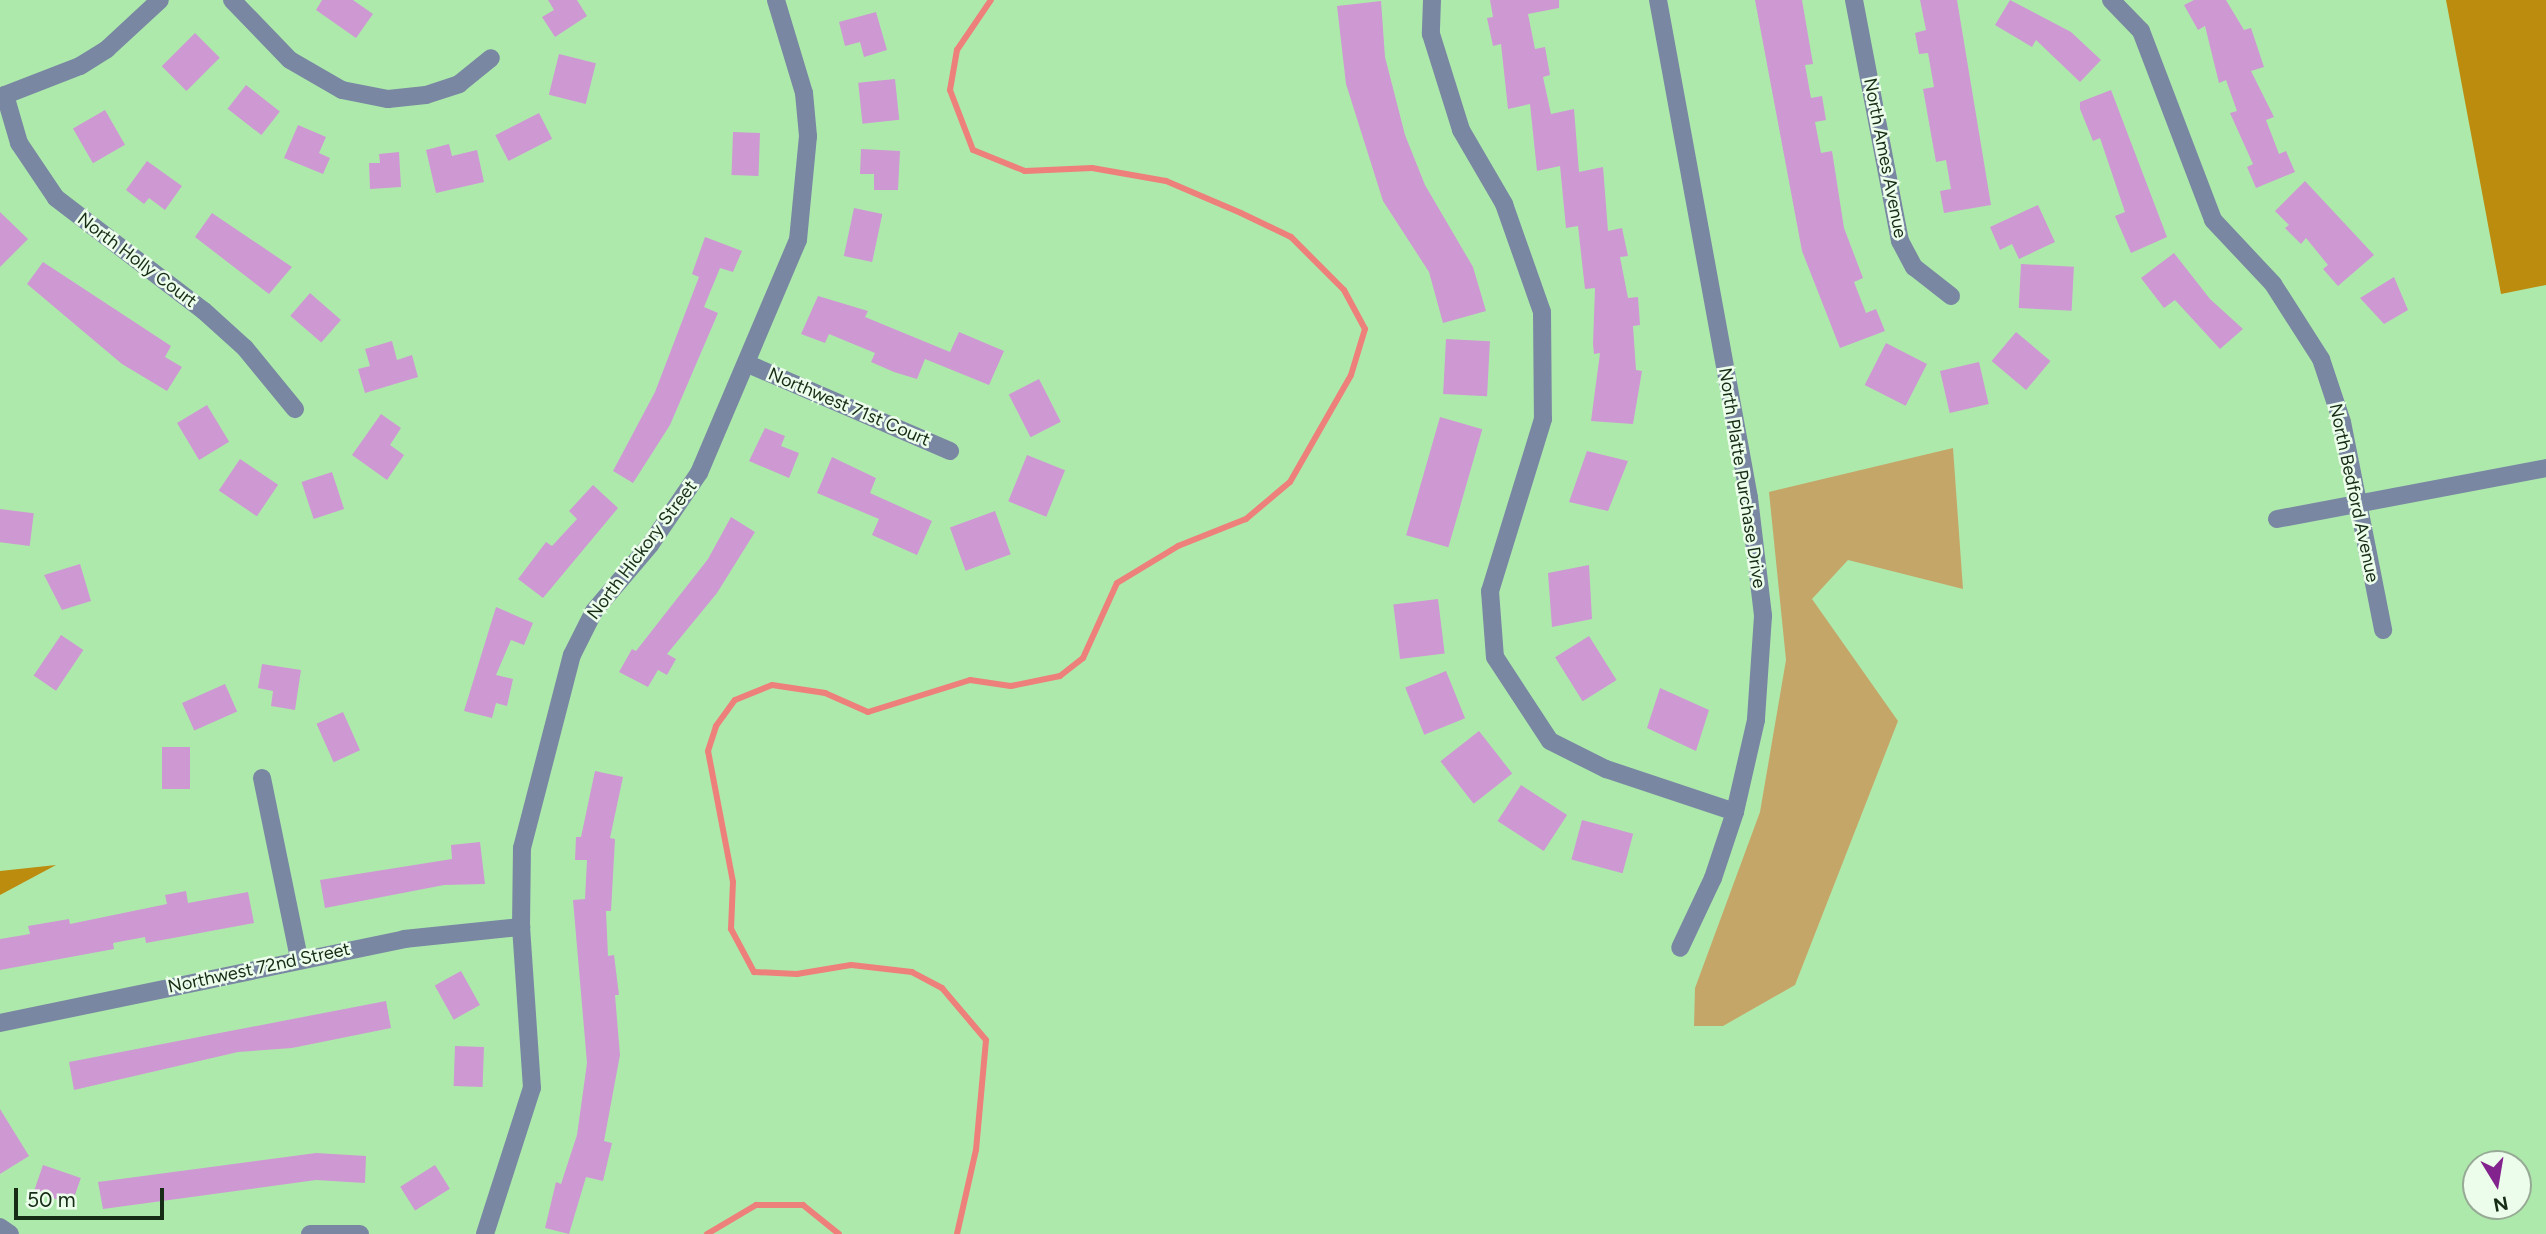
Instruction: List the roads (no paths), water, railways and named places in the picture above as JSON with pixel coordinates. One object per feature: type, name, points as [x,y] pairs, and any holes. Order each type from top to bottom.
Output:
[{"type":"street","points":[[2,96],[63,75],[98,55],[160,0]]},
{"type":"street","points":[[232,0],[290,60],[342,90],[388,99],[426,95],[459,84],[491,58]]},
{"type":"street","name":"North Hickory Street","points":[[485,1234],[532,1088],[521,927],[526,823],[582,632],[699,473],[748,364],[798,240],[806,177],[804,93],[776,0]]},
{"type":"street","points":[[1432,0],[1431,34],[1461,130],[1504,204],[1542,312],[1543,419],[1490,591],[1495,657],[1550,741],[1606,769],[1735,812]]},
{"type":"street","name":"North Platte Purchase Drive","points":[[1658,0],[1749,498],[1763,616],[1756,720],[1735,812],[1713,878],[1680,948]]},
{"type":"street","name":"North Ames Avenue","points":[[1854,0],[1900,241],[1914,267],[1951,296]]},
{"type":"street","name":"North Bedford Avenue","points":[[2111,0],[2141,31],[2213,220],[2273,284],[2321,359],[2342,422],[2383,630]]},
{"type":"street","name":"North Holly Court","points":[[2,96],[19,143],[56,198],[224,329],[295,409]]},
{"type":"street","name":"Northwest 71st Court","points":[[748,364],[950,451]]},
{"type":"street","points":[[2277,519],[2546,468]]},
{"type":"street","points":[[262,778],[299,959]]},
{"type":"street","name":"Northwest 72nd Street","points":[[0,1023],[404,939],[521,927]]},
{"type":"street","points":[[0,1227],[10,1234]]},
{"type":"street","points":[[310,1234],[359,1234]]},
{"type":"waterway","points":[[957,1234],[976,1150],[986,1040],[942,988],[912,972],[851,965],[797,974],[754,972],[731,929],[733,882],[708,751],[716,726],[735,700],[772,685],[825,693],[868,712],[970,680],[1011,686],[1060,676],[1083,658],[1117,583],[1178,546],[1246,519],[1290,482],[1351,375],[1365,329],[1344,290],[1291,237],[1241,213],[1166,181],[1092,168],[1025,171],[973,150],[950,90],[957,50],[991,0]]},
{"type":"waterway","points":[[707,1234],[756,1205],[803,1205],[839,1234]]}]
